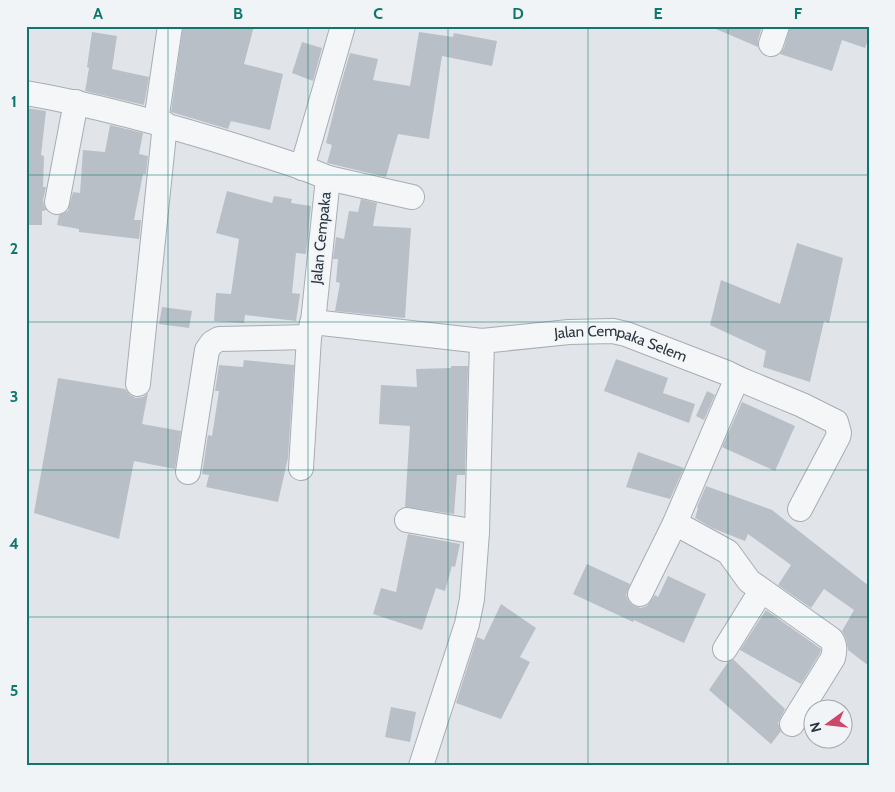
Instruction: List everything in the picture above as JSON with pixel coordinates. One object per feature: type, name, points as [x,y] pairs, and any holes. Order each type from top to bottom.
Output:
[{"type":"street","points":[[138,384],[170,26]]},
{"type":"street","points":[[302,168],[343,26]]},
{"type":"street","name":"Jalan Cempaka","points":[[26,93],[76,102],[160,122],[328,178],[311,329],[301,468]]},
{"type":"street","points":[[57,202],[76,102]]},
{"type":"street","points":[[328,178],[412,197]]},
{"type":"street","points":[[188,472],[207,350],[212,343],[219,339],[311,329],[482,340],[477,532],[472,599],[467,624],[421,766]]},
{"type":"street","name":"Jalan Cempaka Selem","points":[[482,340],[569,332],[613,331],[626,334],[727,373],[734,385],[802,405],[832,419],[836,422],[839,433],[838,437],[800,509]]},
{"type":"street","points":[[640,594],[675,523],[734,385]]},
{"type":"street","points":[[407,520],[477,532]]},
{"type":"street","points":[[675,523],[728,552],[749,581],[834,643],[833,658],[792,724]]},
{"type":"street","points":[[725,649],[761,591]]},
{"type":"building","points":[[183,26],[254,26],[244,64],[283,74],[270,130],[231,121],[228,129],[171,112]]},
{"type":"building","points":[[709,26],[762,26],[758,47]]},
{"type":"building","points":[[790,26],[869,26],[869,38],[865,48],[842,40],[832,71],[780,54],[784,48]]},
{"type":"building","points":[[92,32],[117,36],[112,69],[149,77],[144,105],[85,91]]},
{"type":"building","points":[[419,32],[453,37],[454,33],[497,41],[492,66],[442,56],[429,139],[398,134],[386,177],[327,163],[332,145],[326,143],[350,53],[378,59],[373,80],[410,86]]},
{"type":"building","points":[[302,42],[322,48],[313,81],[292,73]]},
{"type":"building","points":[[26,108],[46,111],[41,155],[44,156],[43,187],[46,187],[43,200],[47,210],[42,211],[42,225],[26,225]]},
{"type":"building","points":[[110,125],[143,133],[139,154],[148,156],[146,174],[143,174],[134,220],[141,220],[139,239],[79,232],[79,229],[57,225],[59,215],[68,211],[73,192],[80,193],[83,150],[105,152]]},
{"type":"building","points":[[227,191],[272,203],[274,196],[292,199],[291,203],[311,206],[306,254],[296,253],[292,293],[300,294],[296,321],[245,315],[244,323],[214,321],[216,293],[231,294],[239,239],[216,233]]},
{"type":"building","points":[[361,199],[377,203],[373,226],[411,228],[405,318],[335,311],[340,283],[336,282],[338,259],[333,259],[336,237],[344,239],[349,211],[358,212]]},
{"type":"building","points":[[797,243],[843,258],[829,323],[824,321],[810,382],[763,367],[766,351],[710,325],[721,280],[780,304]]},
{"type":"building","points":[[162,307],[192,311],[189,328],[159,324]]},
{"type":"building","points":[[616,359],[668,378],[663,393],[695,404],[689,423],[604,391]]},
{"type":"building","points":[[244,360],[294,365],[288,458],[278,502],[206,487],[209,475],[202,474],[208,435],[212,436],[219,391],[215,391],[219,365],[243,367]]},
{"type":"building","points":[[451,366],[468,366],[465,475],[457,475],[454,514],[405,507],[410,426],[379,424],[381,385],[417,387],[416,369],[451,368]]},
{"type":"building","points":[[58,378],[125,389],[136,398],[143,397],[148,393],[142,424],[181,431],[175,469],[134,461],[119,539],[34,513]]},
{"type":"building","points":[[707,391],[715,395],[704,420],[696,416]]},
{"type":"building","points":[[742,402],[795,426],[775,471],[722,447]]},
{"type":"building","points":[[638,452],[684,468],[670,499],[626,487]]},
{"type":"building","points":[[706,486],[772,510],[869,586],[869,666],[848,650],[842,631],[854,610],[824,589],[811,608],[778,585],[791,565],[748,534],[745,541],[712,528],[695,518],[697,507]]},
{"type":"building","points":[[408,534],[460,544],[455,567],[452,566],[445,591],[436,588],[422,630],[373,614],[381,588],[396,592]]},
{"type":"building","points":[[587,564],[630,584],[626,595],[629,602],[641,608],[647,606],[655,595],[658,597],[668,576],[706,594],[684,643],[573,594]]},
{"type":"building","points":[[501,604],[536,628],[520,657],[530,662],[501,719],[456,703],[477,637],[484,640]]},
{"type":"building","points":[[766,610],[821,649],[801,684],[740,650]]},
{"type":"building","points":[[733,659],[785,709],[778,723],[781,731],[771,744],[709,690],[728,662]]},
{"type":"building","points":[[391,707],[416,712],[410,742],[385,737]]}]
